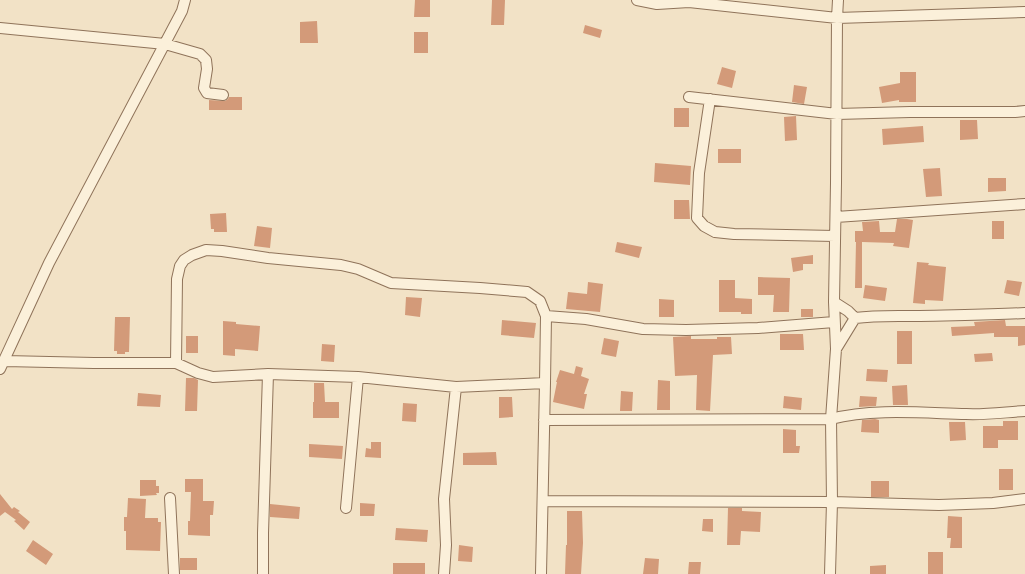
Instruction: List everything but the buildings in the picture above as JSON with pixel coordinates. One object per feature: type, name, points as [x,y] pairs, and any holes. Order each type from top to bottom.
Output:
[{"type":"street","points":[[185,0],[182,11],[165,44],[49,263],[2,365],[176,363],[198,373],[213,377],[268,374],[358,377],[456,387],[545,383]]},
{"type":"street","points":[[637,0],[657,4],[689,2],[837,18],[1025,12]]},
{"type":"street","points":[[830,574],[832,502],[831,419],[836,349],[834,302],[838,0]]},
{"type":"street","points":[[0,28],[165,44],[200,54],[206,60],[207,70],[204,88],[207,93],[223,95]]},
{"type":"street","points":[[689,97],[837,114],[1025,111]]},
{"type":"street","points":[[710,100],[699,173],[697,203],[697,218],[704,226],[715,232],[734,234],[835,236]]},
{"type":"street","points":[[836,217],[1025,204]]},
{"type":"street","points":[[176,363],[177,279],[180,266],[184,260],[192,255],[206,250],[341,265],[358,269],[391,283],[527,292],[540,301],[546,316],[541,574]]},
{"type":"street","points":[[834,302],[848,311],[855,318]]},
{"type":"street","points":[[855,318],[884,315],[978,315],[1025,313]]},
{"type":"street","points":[[546,316],[586,319],[643,329],[686,330],[758,328],[834,322]]},
{"type":"street","points":[[836,349],[855,318]]},
{"type":"street","points":[[263,574],[268,374]]},
{"type":"street","points":[[346,508],[358,377]]},
{"type":"street","points":[[444,574],[446,545],[444,499],[456,387]]},
{"type":"street","points":[[544,420],[831,419],[844,415],[882,412],[968,415],[1025,411]]},
{"type":"street","points":[[170,498],[174,574]]},
{"type":"street","points":[[958,500],[976,501],[998,498],[1025,499]]},
{"type":"street","points":[[543,500],[832,502],[939,505],[993,503],[1025,499]]}]
